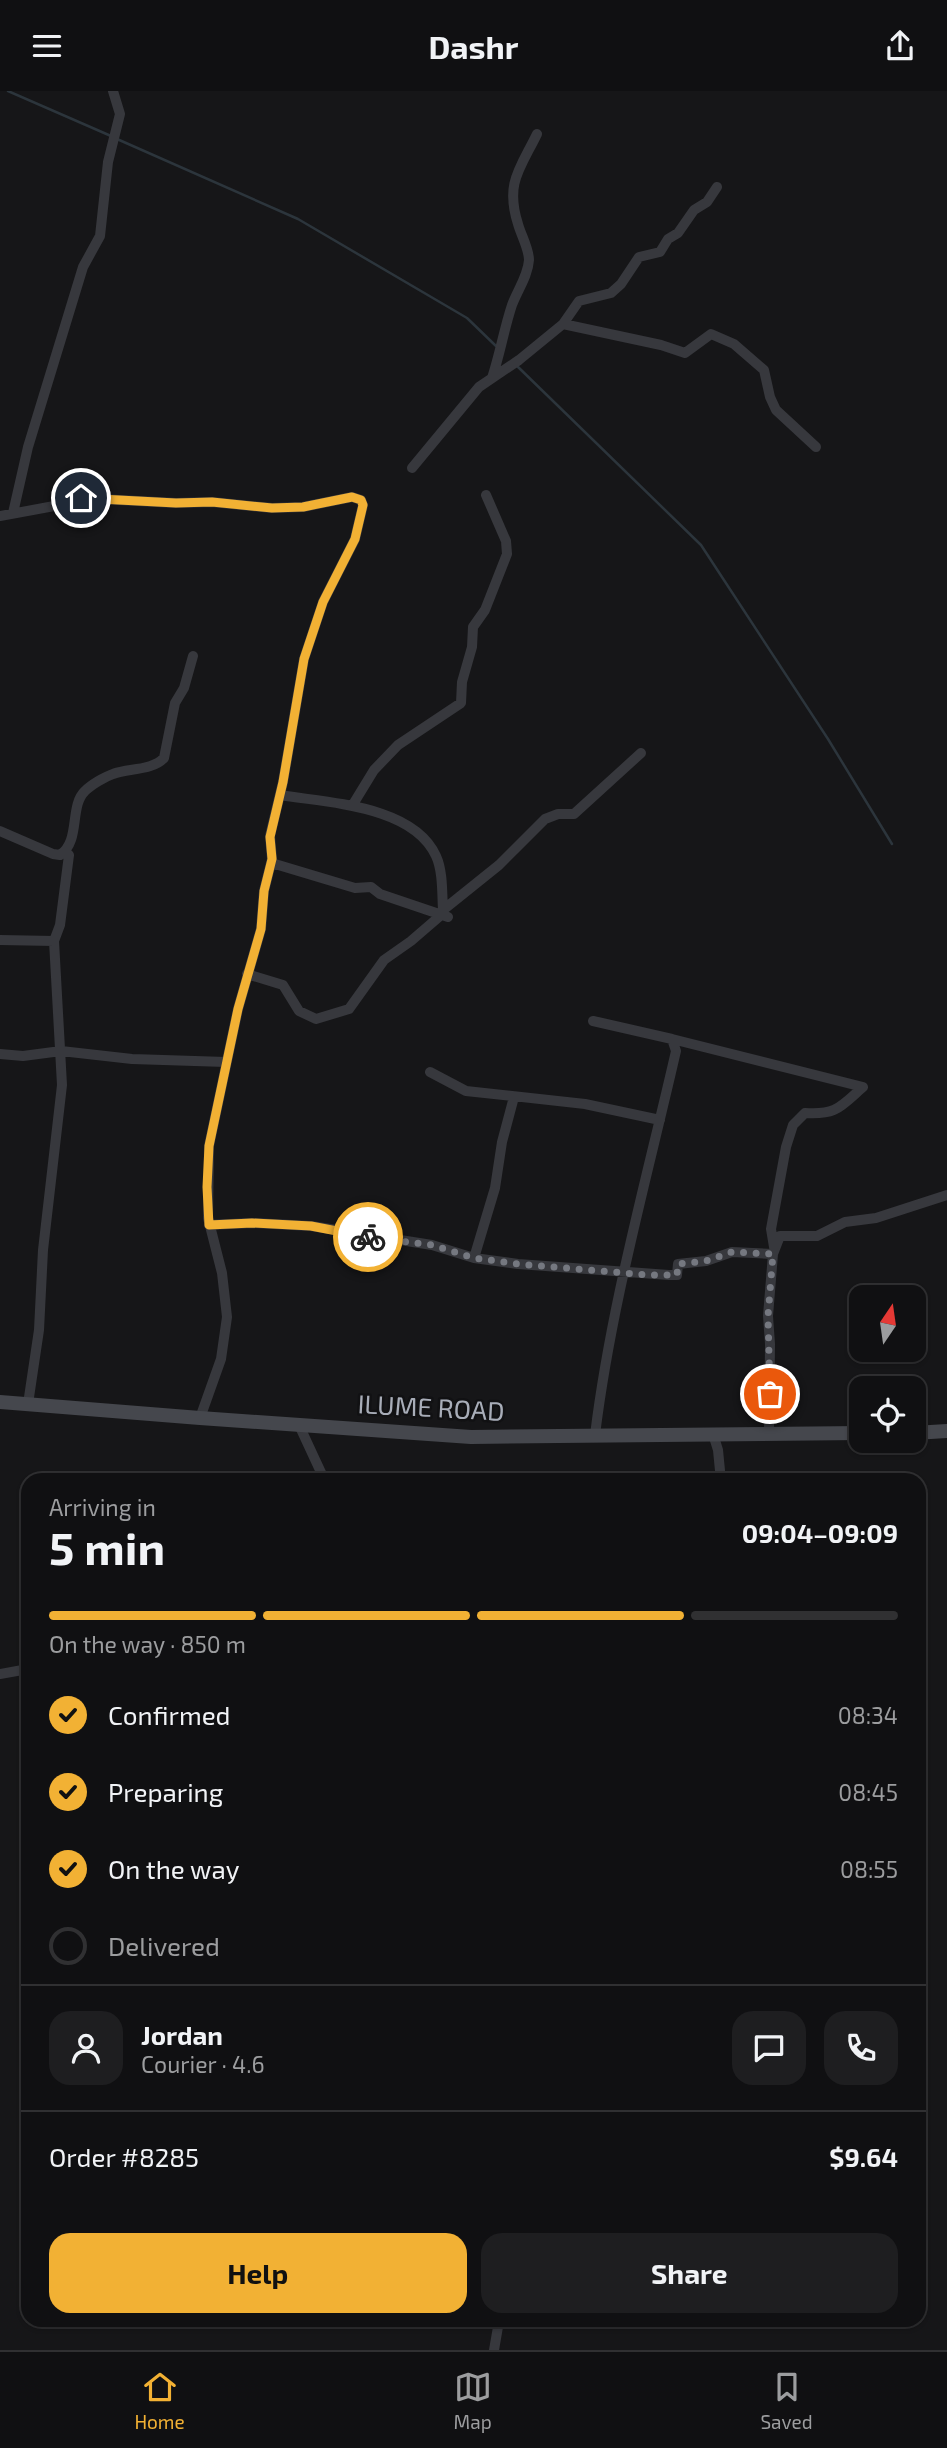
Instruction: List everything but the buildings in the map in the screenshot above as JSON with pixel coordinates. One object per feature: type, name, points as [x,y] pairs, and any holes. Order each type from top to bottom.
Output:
[{"type":"street","points":[[13,513],[28,447],[83,268],[100,236],[108,162],[120,114],[113,91]]},
{"type":"street","points":[[492,378],[511,307],[529,258],[516,218],[512,191],[519,166],[537,134]]},
{"type":"street","points":[[412,468],[479,387],[519,360],[563,324],[579,301],[611,293],[621,284],[639,257],[660,252],[668,239],[678,233],[694,210],[707,202],[717,187]]},
{"type":"street","points":[[563,324],[685,352],[711,334],[734,344],[764,370],[776,410],[816,447]]},
{"type":"street","points":[[352,806],[374,770],[398,745],[461,703],[462,682],[472,647],[473,627],[485,610],[507,554],[506,541],[486,495]]},
{"type":"street","points":[[0,516],[65,504],[81,498],[212,502],[272,508],[303,507],[352,497],[361,500],[363,505],[355,539],[323,602],[304,659],[270,837],[272,859],[264,891],[261,929],[247,974],[209,1146],[209,1225],[222,1273],[227,1317],[221,1359],[200,1418]]},
{"type":"street","points":[[0,831],[53,854],[60,855],[66,851],[84,792],[113,774],[160,763],[164,758],[175,703],[184,688],[194,656]]},
{"type":"street","points":[[247,974],[283,985],[299,1011],[316,1019],[349,1009],[384,960],[444,914],[545,819],[558,814],[574,814],[641,753]]},
{"type":"street","points":[[280,795],[373,810],[395,818],[416,833],[435,853],[439,862],[444,914]]},
{"type":"street","points":[[28,1404],[39,1330],[43,1250],[61,1103],[61,1051],[54,941],[60,925],[69,855]]},
{"type":"street","points":[[275,864],[355,888],[371,887],[380,894],[444,914]]},
{"type":"street","points":[[0,940],[54,941]]},
{"type":"street","points":[[593,1021],[863,1087],[827,1115],[805,1113],[793,1125],[786,1147],[771,1229],[773,1251],[768,1316],[769,1433]]},
{"type":"street","points":[[595,1435],[602,1377],[676,1051],[672,1039]]},
{"type":"street","points":[[0,1054],[23,1056],[61,1051],[131,1059],[226,1062]]},
{"type":"street","points":[[430,1072],[466,1091],[584,1104],[660,1120]]},
{"type":"street","points":[[474,1258],[495,1188],[502,1142],[514,1097]]},
{"type":"street","points":[[773,1251],[780,1236],[817,1236],[845,1222],[876,1218],[947,1195]]},
{"type":"street","points":[[209,1225],[252,1223],[311,1226],[432,1245],[474,1258],[624,1273],[677,1275],[678,1264],[706,1261],[732,1252],[773,1251]]},
{"type":"street","name":"ILUME ROAD","points":[[0,1402],[471,1437],[849,1433]]},
{"type":"street","points":[[299,1425],[321,1473]]},
{"type":"street","points":[[926,1432],[947,1431]]},
{"type":"street","points":[[713,1434],[720,1473]]},
{"type":"street","points":[[0,1674],[21,1670]]},
{"type":"street","points":[[494,2350],[498,2327]]},
{"type":"waterway","points":[[8,91],[111,136]]},
{"type":"waterway","points":[[117,139],[298,219],[467,318],[496,346]]},
{"type":"waterway","points":[[516,365],[701,545],[828,739],[892,844]]},
{"type":"way so far","points":[[368,1237],[432,1245],[474,1258],[518,1264],[648,1275],[677,1275],[678,1264],[706,1261],[732,1252],[773,1254],[768,1316],[770,1394]]},
{"type":"route","points":[[81,498],[212,502],[272,508],[303,507],[356,497],[363,505],[355,539],[323,602],[304,659],[289,734],[283,782],[270,837],[272,859],[264,891],[265,909],[238,1009],[213,1122],[207,1187],[209,1225],[252,1223],[311,1226],[368,1237]]}]
